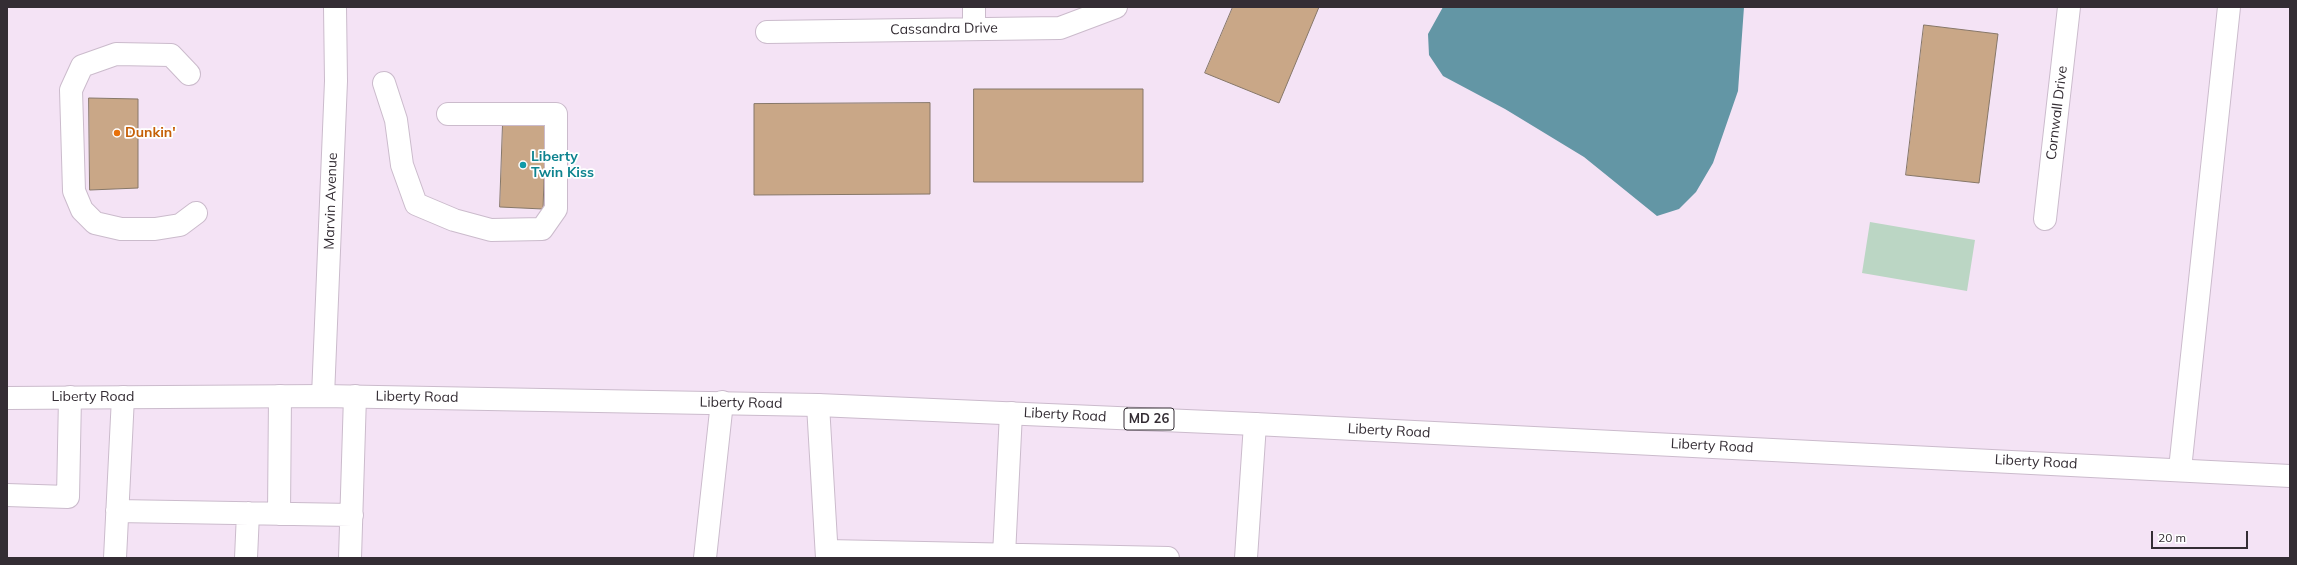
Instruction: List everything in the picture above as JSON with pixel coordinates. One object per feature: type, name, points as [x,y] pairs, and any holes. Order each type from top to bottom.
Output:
[{"type":"main road","name":"Marvin Avenue","points":[[323,396],[336,81],[335,7]]},
{"type":"main road","points":[[974,7],[974,29]]},
{"type":"main road","name":"Cassandra Drive","points":[[767,32],[1060,28],[1116,7]]},
{"type":"main road","name":"Cornwall Drive","points":[[2045,219],[2069,7]]},
{"type":"main road","points":[[2180,470],[2229,7]]},
{"type":"main road","points":[[189,74],[171,55],[116,54],[82,66],[71,90],[74,191],[82,210],[95,223],[121,229],[155,229],[180,225],[196,213]]},
{"type":"main road","points":[[384,83],[396,120],[402,165],[416,204],[454,220],[491,230],[542,229],[556,209],[556,114],[448,114]]},
{"type":"main road","points":[[279,514],[280,396]]},
{"type":"main road","name":"Liberty Road","points":[[7,398],[355,396],[818,405],[1255,424],[2290,476]]},
{"type":"main road","points":[[350,558],[355,396]]},
{"type":"main road","points":[[7,495],[68,497],[70,397]]},
{"type":"main road","points":[[115,558],[123,397]]},
{"type":"main road","points":[[705,558],[722,402]]},
{"type":"main road","points":[[818,405],[827,555],[1004,555],[1168,558]]},
{"type":"main road","points":[[1004,555],[1011,413]]},
{"type":"main road","points":[[1246,558],[1255,424]]},
{"type":"main road","points":[[117,511],[352,515]]},
{"type":"main road","points":[[246,558],[248,513]]},
{"type":"green space","points":[[1870,222],[1975,240],[1967,291],[1862,273]]},
{"type":"water","points":[[1443,7],[1744,7],[1738,91],[1713,163],[1696,192],[1679,209],[1657,216],[1584,157],[1505,109],[1443,76],[1429,55],[1428,34]]},
{"type":"building","points":[[1233,7],[1319,7],[1279,103],[1205,73]]},
{"type":"building","points":[[1924,25],[1998,34],[1979,183],[1906,175]]},
{"type":"building","points":[[974,89],[1143,89],[1143,182],[974,182]]},
{"type":"building","points":[[89,98],[138,99],[138,188],[90,190]]},
{"type":"building","points":[[930,103],[930,194],[754,195],[754,104]]},
{"type":"building","name":"Liberty Twin Kiss","points":[[503,122],[546,123],[543,209],[500,207]]},
{"type":"place","name":"Dunkin'","points":[[117,133]]},
{"type":"place","name":"Liberty Twin Kiss","points":[[523,165]]}]
